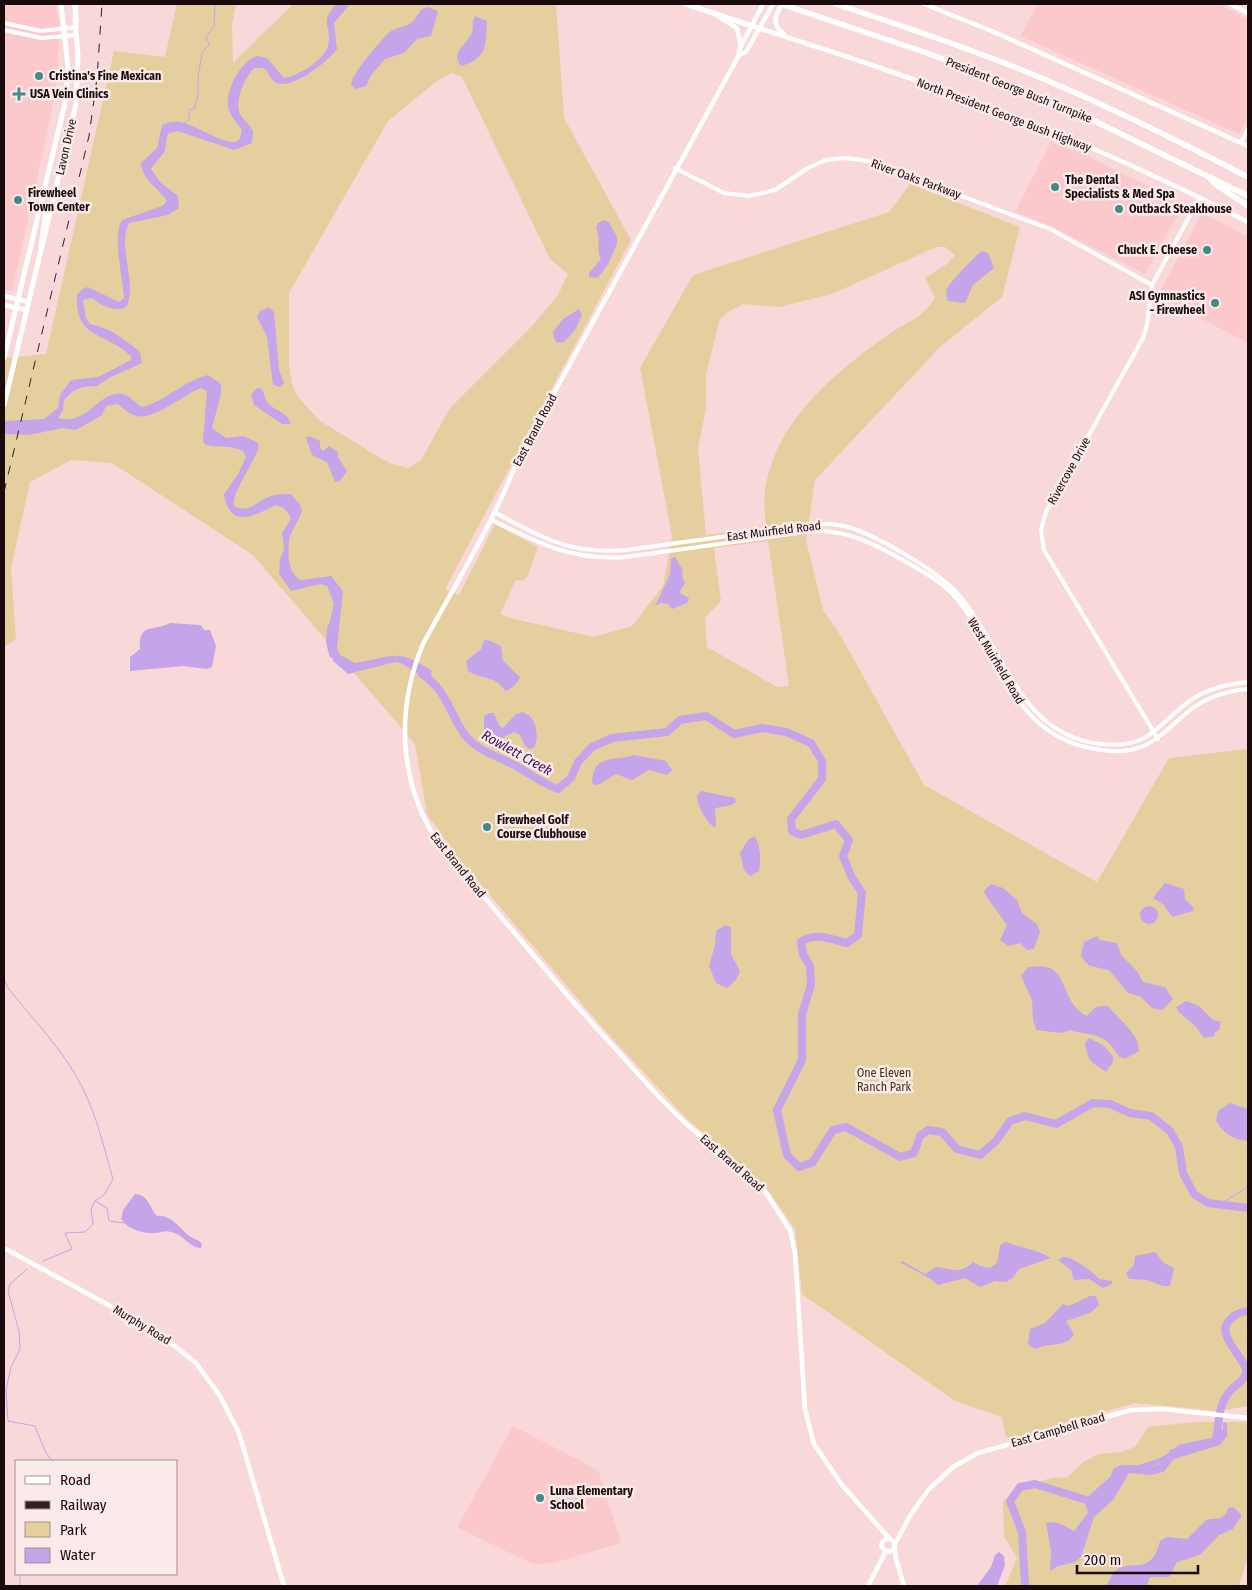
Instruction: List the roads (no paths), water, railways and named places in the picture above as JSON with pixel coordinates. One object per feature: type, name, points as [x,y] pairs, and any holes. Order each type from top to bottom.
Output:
[{"type":"highway","points":[[73,4],[76,24]]},
{"type":"highway","points":[[686,4],[752,26]]},
{"type":"highway","name":"President George Bush Turnpike","points":[[782,4],[927,53],[1070,109],[1206,173],[1248,196]]},
{"type":"highway","name":"President George Bush Turnpike","points":[[836,4],[950,43],[1040,78],[1148,126],[1248,175]]},
{"type":"highway","points":[[1206,173],[1215,184],[1248,206]]},
{"type":"main road","name":"Lavon Drive","points":[[4,358],[66,99],[68,67],[61,4]]},
{"type":"main road","name":"East Brand Road","points":[[763,4],[741,46],[739,55],[675,168],[518,459],[508,489],[496,513],[423,644],[414,666],[405,710],[404,739],[407,764],[416,799],[430,830],[471,882],[659,1098],[684,1122],[754,1180],[775,1204],[790,1230],[795,1253],[805,1408],[811,1435],[819,1454],[895,1546]]},
{"type":"main road","name":"East Brand Road","points":[[739,55],[746,52],[773,4]]},
{"type":"main road","points":[[782,4],[774,20],[775,25],[782,33],[798,40]]},
{"type":"main road","points":[[924,4],[994,32],[1248,146]]},
{"type":"main road","points":[[1232,4],[1248,13]]},
{"type":"main road","points":[[715,14],[737,28],[741,46]]},
{"type":"main road","name":"Lavon Drive","points":[[4,405],[76,104],[78,76],[76,24]]},
{"type":"main road","name":"North President George Bush Highway","points":[[752,26],[798,40],[1019,118],[1200,197],[1248,222]]},
{"type":"main road","points":[[41,205],[46,211],[40,241],[41,251]]},
{"type":"main road","points":[[4,296],[29,302]]},
{"type":"main road","points":[[4,305],[27,310]]},
{"type":"main road","name":"Murphy Road","points":[[4,1248],[156,1331],[196,1364],[223,1400],[239,1433],[284,1586]]},
{"type":"main road","name":"East Campbell Road","points":[[895,1546],[902,1529],[921,1499],[938,1479],[953,1466],[978,1453],[1131,1410],[1163,1409],[1245,1417]]},
{"type":"main road","name":"East Brand Road","points":[[879,1528],[883,1540]]},
{"type":"main road","name":"East Campbell Road","points":[[890,1538],[902,1529]]},
{"type":"main road","points":[[878,1566],[883,1540],[890,1538]]},
{"type":"main road","points":[[868,1586],[887,1551],[895,1546],[896,1559],[904,1586]]},
{"type":"main road","points":[[882,1547],[896,1559]]},
{"type":"street","points":[[4,23],[41,31],[65,29],[76,24]]},
{"type":"street","points":[[4,30],[42,38],[77,35]]},
{"type":"street","points":[[1241,143],[1248,129]]},
{"type":"street","name":"River Oaks Parkway","points":[[675,168],[724,193],[749,196],[774,190],[808,168],[826,160],[846,158],[868,161],[1050,229],[1152,285]]},
{"type":"street","name":"Rivercove Drive","points":[[1158,739],[1091,624],[1049,559],[1044,550],[1041,530],[1046,512],[1143,338],[1147,325],[1152,285],[1166,256],[1200,197]]},
{"type":"street","name":"East Muirfield Road","points":[[496,513],[556,544],[596,551],[626,550],[804,525],[828,524],[853,529],[884,543],[932,572],[952,587],[973,614],[1003,665]]},
{"type":"street","name":"East Muirfield Road","points":[[492,520],[542,545],[569,554],[595,558],[626,557],[812,531],[827,531],[864,539],[911,565]]},
{"type":"street","name":"West Muirfield Road","points":[[911,565],[930,576],[955,596],[1012,691],[1031,716],[1044,729],[1065,741],[1097,750],[1133,750],[1158,739],[1201,703],[1226,693],[1248,689]]},
{"type":"street","name":"West Muirfield Road","points":[[1003,665],[1029,706],[1043,719],[1063,732],[1086,741],[1113,745],[1134,742],[1154,733],[1196,697],[1224,686],[1248,682]]},
{"type":"water","points":[[337,4],[350,4],[334,23],[337,49],[326,61],[309,74],[290,83],[282,84],[275,82],[263,68],[254,68],[247,78],[238,104],[241,116],[253,132],[252,143],[234,150],[178,131],[169,133],[165,151],[151,169],[161,183],[178,196],[179,208],[168,215],[129,223],[125,243],[130,286],[127,306],[113,309],[104,306],[92,298],[83,300],[86,318],[90,324],[111,331],[140,352],[142,363],[109,378],[97,386],[83,387],[73,391],[64,400],[63,410],[58,418],[69,419],[78,417],[106,397],[114,394],[126,395],[143,407],[160,400],[190,382],[208,375],[221,384],[221,394],[212,428],[226,438],[243,436],[257,442],[259,446],[236,493],[234,506],[244,509],[249,508],[271,496],[291,494],[300,505],[302,511],[290,536],[288,548],[289,561],[293,572],[301,580],[331,576],[343,591],[337,648],[340,655],[355,663],[402,656],[432,671],[429,681],[401,663],[395,662],[348,674],[333,661],[329,625],[334,604],[327,586],[320,584],[291,591],[279,574],[280,560],[284,548],[282,533],[291,519],[289,514],[283,508],[276,505],[251,516],[237,516],[231,512],[227,505],[224,494],[238,474],[246,457],[243,451],[238,449],[204,444],[207,391],[201,388],[149,415],[134,415],[118,404],[106,406],[102,415],[76,430],[63,428],[29,435],[4,434],[4,421],[44,419],[58,408],[60,395],[71,380],[98,377],[131,360],[131,356],[121,348],[86,327],[81,320],[78,310],[77,295],[82,289],[88,287],[119,302],[124,298],[118,246],[119,227],[122,220],[162,206],[167,201],[148,180],[142,170],[141,163],[157,148],[162,125],[180,122],[217,138],[236,142],[240,138],[242,130],[230,113],[228,99],[232,84],[241,69],[246,63],[258,56],[267,58],[284,78],[296,74],[316,62],[328,46],[327,20],[331,10]]},
{"type":"water","points":[[427,7],[438,11],[431,36],[417,39],[404,53],[385,59],[372,74],[366,86],[355,89],[351,84],[353,79],[361,65],[380,42],[392,30],[411,23]]},
{"type":"water","points":[[475,16],[487,21],[484,50],[477,59],[461,66],[457,57],[458,53],[470,37]]},
{"type":"water","points":[[604,220],[609,222],[617,237],[617,244],[608,264],[598,278],[589,277],[589,273],[601,259],[596,228],[598,223]]},
{"type":"water","points":[[982,251],[988,253],[994,268],[973,285],[965,303],[948,301],[946,292],[949,286]]},
{"type":"water","points":[[269,307],[274,312],[279,370],[284,383],[280,387],[273,385],[267,337],[257,317],[260,311]]},
{"type":"water","points":[[579,309],[582,315],[575,330],[564,342],[557,343],[553,332],[563,319]]},
{"type":"water","points":[[257,388],[261,388],[268,403],[284,414],[291,424],[282,424],[254,405],[251,394]]},
{"type":"water","points":[[309,436],[320,441],[320,448],[323,451],[329,446],[338,452],[338,457],[347,471],[340,481],[335,482],[327,462],[312,455],[306,438]]},
{"type":"water","points":[[675,557],[683,570],[682,576],[685,583],[680,591],[681,594],[689,598],[687,603],[672,609],[668,604],[660,603],[655,606],[670,574],[671,558]]},
{"type":"water","points":[[170,623],[201,625],[204,630],[210,630],[216,646],[212,667],[207,669],[183,666],[130,671],[130,657],[140,649],[140,640],[144,631]]},
{"type":"water","points":[[484,640],[501,646],[503,661],[520,677],[518,682],[508,690],[505,691],[493,680],[468,671],[466,661],[481,649]]},
{"type":"water","points":[[522,712],[531,717],[536,727],[537,738],[534,748],[530,749],[525,746],[520,735],[514,732],[498,740],[484,730],[484,716],[489,713],[494,713],[500,727],[503,728],[516,714]]},
{"type":"water","points":[[634,755],[666,761],[672,770],[667,775],[649,770],[632,780],[616,774],[600,784],[594,785],[592,782],[594,773],[596,767],[601,763],[606,760]]},
{"type":"water","points":[[701,791],[735,798],[736,802],[734,804],[715,809],[716,825],[714,827],[700,808],[697,796]]},
{"type":"water","points":[[754,836],[759,848],[760,867],[759,871],[750,876],[744,870],[740,853],[748,840]]},
{"type":"water","points":[[1165,883],[1184,889],[1185,899],[1194,908],[1193,911],[1172,917],[1164,905],[1153,898]]},
{"type":"water","points":[[991,884],[1003,888],[1017,900],[1022,913],[1037,924],[1040,932],[1034,949],[1027,950],[1020,943],[1008,946],[1000,940],[1007,925],[984,891]]},
{"type":"water","points":[[1149,906],[1155,909],[1158,915],[1155,921],[1149,924],[1143,921],[1140,915],[1143,909]]},
{"type":"water","points":[[725,925],[731,927],[731,954],[740,971],[736,980],[727,988],[716,983],[709,966],[715,945],[716,931]]},
{"type":"water","points":[[1097,936],[1100,940],[1117,943],[1121,955],[1137,971],[1143,982],[1165,987],[1173,999],[1162,1010],[1152,1008],[1141,997],[1128,993],[1109,970],[1090,966],[1085,962],[1081,955],[1084,942]]},
{"type":"water","points":[[1041,966],[1051,968],[1057,973],[1074,1006],[1087,1016],[1096,1008],[1108,1006],[1132,1032],[1136,1038],[1139,1051],[1125,1059],[1119,1056],[1108,1042],[1101,1037],[1071,1030],[1061,1033],[1036,1030],[1033,1019],[1032,1000],[1021,976],[1028,967]]},
{"type":"water","points":[[1186,1001],[1199,1006],[1213,1020],[1221,1022],[1219,1030],[1214,1033],[1215,1036],[1204,1038],[1196,1027],[1178,1011],[1176,1007]]},
{"type":"water","points":[[1089,1038],[1103,1045],[1113,1056],[1113,1062],[1106,1072],[1094,1063],[1087,1054],[1085,1043]]},
{"type":"water","points":[[1230,1103],[1248,1109],[1248,1141],[1229,1135],[1216,1121],[1218,1111]]},
{"type":"water","points":[[135,1194],[146,1199],[157,1216],[170,1219],[188,1235],[200,1242],[202,1244],[201,1248],[193,1246],[175,1233],[167,1231],[146,1233],[124,1223],[121,1219],[123,1210]]},
{"type":"water","points":[[1006,1242],[1036,1251],[1051,1258],[1019,1269],[1013,1278],[1006,1282],[995,1281],[980,1287],[965,1278],[938,1285],[900,1262],[902,1261],[925,1274],[936,1267],[955,1270],[963,1269],[973,1262],[990,1268],[997,1263],[1000,1245]]},
{"type":"water","points":[[1155,1252],[1164,1263],[1174,1268],[1170,1286],[1163,1286],[1147,1280],[1129,1279],[1126,1273],[1134,1265],[1135,1256]]},
{"type":"water","points":[[1063,1257],[1077,1262],[1099,1279],[1112,1281],[1112,1284],[1103,1288],[1089,1279],[1074,1280],[1071,1270],[1058,1260]]},
{"type":"water","points":[[1090,1296],[1096,1296],[1099,1305],[1090,1313],[1066,1321],[1074,1334],[1071,1339],[1067,1342],[1037,1349],[1031,1347],[1028,1343],[1030,1329],[1045,1323],[1063,1304],[1069,1306]]},
{"type":"water","points":[[1223,1422],[1227,1423],[1227,1436],[1220,1445],[1129,1473],[1113,1500],[1094,1517],[1081,1557],[1075,1562],[1058,1566],[1050,1571],[1051,1551],[1046,1523],[1064,1525],[1074,1531],[1088,1513],[1084,1500],[1110,1477],[1114,1468],[1121,1465],[1136,1466],[1160,1458],[1171,1452],[1178,1445],[1215,1437],[1223,1429]]},
{"type":"water","points":[[1233,1507],[1242,1515],[1233,1529],[1219,1535],[1200,1555],[1177,1562],[1169,1577],[1150,1577],[1147,1586],[1106,1586],[1114,1572],[1120,1568],[1140,1565],[1151,1559],[1160,1541],[1167,1537],[1187,1539],[1206,1520],[1220,1518],[1228,1508]]},
{"type":"water","points":[[999,1552],[1004,1556],[1005,1565],[997,1586],[977,1586],[991,1567],[995,1555]]},
{"type":"waterway","points":[[184,124],[189,119],[189,110],[194,109],[198,95],[198,77],[202,53],[209,44],[206,36],[214,27],[215,4]]},
{"type":"waterway","name":"Rowlett Creek","points":[[331,628],[330,642],[333,654]]},
{"type":"waterway","name":"Rowlett Creek","points":[[422,674],[441,693],[461,729],[472,742],[485,751],[558,789],[571,778],[578,762],[592,747],[612,738],[667,732],[680,720],[706,716],[734,734],[762,728],[786,732],[811,743],[822,761],[822,779],[791,819],[792,831],[801,835],[836,824],[849,840],[843,856],[851,876],[862,893],[858,935],[847,943],[818,937],[812,937],[801,942],[803,954],[810,966],[811,985],[802,1014],[802,1060],[777,1110],[787,1155],[799,1167],[812,1163],[833,1130],[846,1127],[900,1157],[914,1153],[920,1136],[928,1130],[942,1132],[957,1149],[980,1155],[996,1141],[1010,1121],[1025,1116],[1056,1124],[1093,1103],[1110,1104],[1130,1113],[1151,1116],[1170,1131],[1179,1147],[1183,1173],[1194,1194],[1208,1203],[1248,1208]]},
{"type":"waterway","points":[[4,979],[8,988],[48,1036],[75,1073],[92,1109],[113,1179],[104,1195],[95,1201]]},
{"type":"waterway","points":[[1220,1204],[1248,1187]]},
{"type":"waterway","points":[[43,1261],[72,1249],[65,1233],[85,1232],[93,1224],[91,1209],[95,1201],[107,1208],[109,1221],[124,1223]]},
{"type":"waterway","points":[[27,1269],[10,1284],[8,1291],[19,1331],[20,1349],[11,1367],[6,1390],[8,1421],[35,1426],[45,1451],[51,1460]]},
{"type":"waterway","name":"Rowlett Creek","points":[[1213,1441],[1216,1440],[1223,1402],[1247,1371],[1225,1332],[1227,1323],[1234,1316],[1248,1311]]},
{"type":"waterway","name":"Rowlett Creek","points":[[1130,1469],[1150,1471],[1162,1468],[1173,1453]]},
{"type":"waterway","name":"Rowlett Creek","points":[[1025,1586],[1022,1532],[1010,1501],[1020,1487],[1035,1484],[1093,1502]]},
{"type":"waterway","points":[[20,1575],[20,1586]]},
{"type":"railway","points":[[4,492],[89,136],[97,78],[102,4]]},
{"type":"place","name":"Cristina's Fine Mexican","points":[[39,76]]},
{"type":"place","name":"USA Vein Clinics","points":[[19,94]]},
{"type":"place","name":"The Dental Specialists & Med Spa","points":[[1055,187]]},
{"type":"place","name":"Firewheel Town Center","points":[[18,200]]},
{"type":"place","name":"Outback Steakhouse","points":[[1119,209]]},
{"type":"place","name":"Chuck E. Cheese","points":[[1207,250]]},
{"type":"place","name":"ASI Gymnastics - Firewheel","points":[[1215,303]]},
{"type":"place","name":"Firewheel Golf Course Clubhouse","points":[[487,827]]},
{"type":"place","name":"Luna Elementary School","points":[[540,1498]]},
{"type":"park label","name":"One Eleven Ranch Park","points":[[884,1080]]}]
